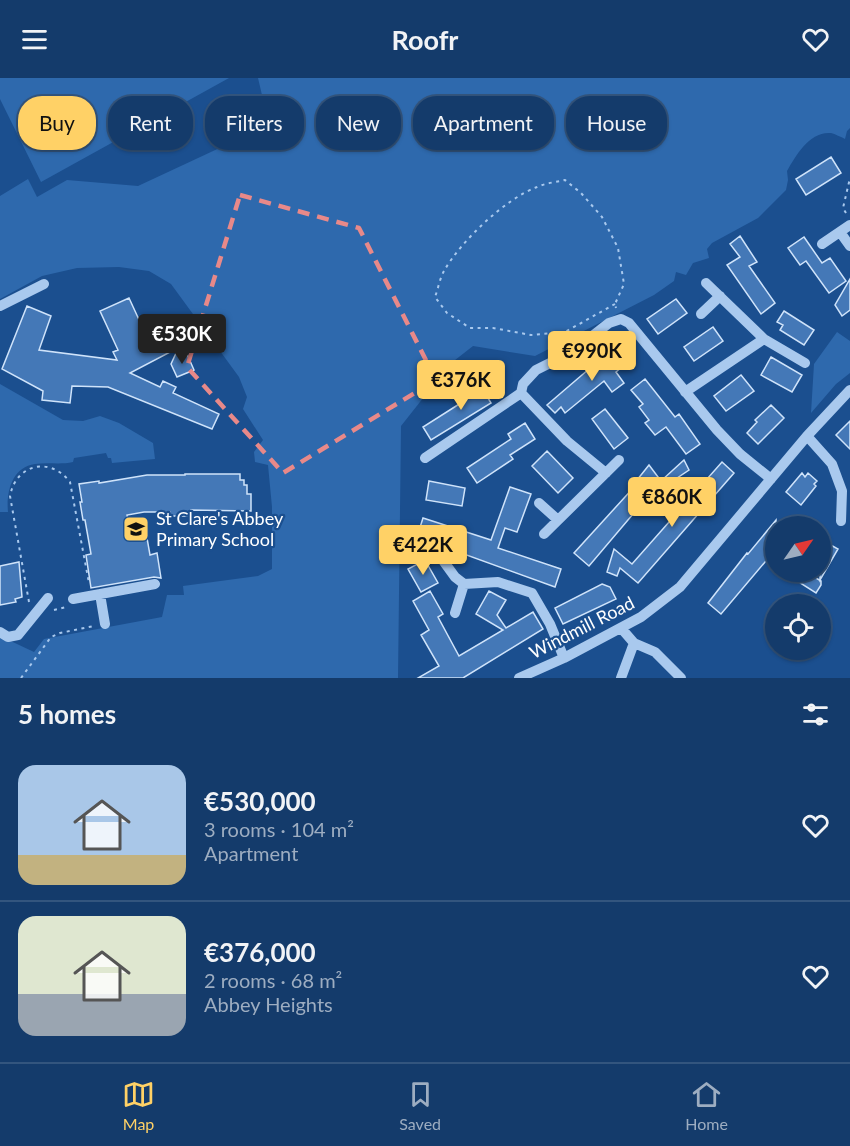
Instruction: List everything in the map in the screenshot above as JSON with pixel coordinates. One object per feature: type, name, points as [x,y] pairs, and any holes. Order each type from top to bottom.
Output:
[{"type":"street","points":[[822,244],[840,232],[848,220]]},
{"type":"street","points":[[840,232],[850,246]]},
{"type":"street","points":[[706,283],[764,339],[805,363]]},
{"type":"street","points":[[0,306],[44,284]]},
{"type":"street","points":[[701,314],[720,296]]},
{"type":"street","points":[[425,458],[521,393],[524,384],[536,370],[572,352],[609,323],[621,318],[629,323],[717,430],[740,454],[771,478]]},
{"type":"street","points":[[685,392],[764,339]]},
{"type":"street","name":"Windmill Road","points":[[519,678],[564,658],[641,617],[680,586],[807,436],[850,390]]},
{"type":"street","points":[[521,393],[567,441],[606,473]]},
{"type":"street","points":[[807,436],[832,464],[842,491],[841,521]]},
{"type":"street","points":[[544,534],[619,460]]},
{"type":"street","points":[[539,503],[558,519]]},
{"type":"street","points":[[440,555],[455,577],[465,584],[498,582],[532,593],[550,624],[564,658]]},
{"type":"street","points":[[72,602],[95,592],[155,584]]},
{"type":"street","points":[[455,613],[465,584]]},
{"type":"street","points":[[95,592],[101,625]]},
{"type":"street","points":[[0,632],[8,637],[18,635],[48,598]]},
{"type":"street","points":[[621,628],[634,643],[655,652],[681,678]]},
{"type":"street","points":[[621,678],[634,643]]},
{"type":"path","points":[[848,220],[843,208],[850,178]]},
{"type":"path","points":[[565,180],[581,193],[603,217],[618,248],[624,284],[615,304],[565,332],[531,335],[493,328],[470,328],[447,313],[435,297],[443,272],[459,249],[486,223],[515,199],[538,186],[565,180]]},
{"type":"path","points":[[30,605],[10,496],[20,476],[40,466],[54,468],[70,482],[95,592]]},
{"type":"path","points":[[51,610],[72,602]]},
{"type":"path","points":[[21,678],[51,638],[60,633],[101,625]]},
{"type":"highlighted area","points":[[240,195],[359,228],[436,380],[283,473],[187,367]]},
{"type":"shaded area","points":[[0,78],[229,78],[193,98],[193,96],[108,96],[108,145],[41,182],[25,150],[96,150],[96,96],[18,96],[18,135],[0,99]]},
{"type":"shaded area","points":[[258,78],[850,78],[850,128],[845,139],[831,133],[823,133],[804,145],[787,171],[786,190],[758,218],[712,243],[707,249],[709,258],[693,263],[686,275],[676,272],[674,281],[654,295],[535,356],[473,346],[450,364],[401,426],[398,678],[0,678],[0,636],[34,652],[44,639],[162,617],[167,595],[184,595],[183,586],[258,576],[272,569],[272,507],[268,465],[255,462],[254,452],[263,440],[243,409],[247,397],[239,377],[171,284],[149,271],[119,267],[77,268],[42,276],[0,299],[0,196],[28,179],[37,197],[67,180],[138,186],[215,150],[304,150],[304,96],[262,96]]},
{"type":"shaded area","points":[[837,332],[850,341],[850,373],[836,384],[811,413],[814,364]]},
{"type":"shaded area","points":[[0,384],[63,420],[83,421],[100,416],[119,423],[153,443],[155,459],[112,463],[106,453],[74,458],[73,462],[68,463],[40,463],[27,466],[16,475],[12,482],[8,496],[8,512],[0,512]]},
{"type":"building","points":[[831,157],[841,173],[806,195],[796,179]]},
{"type":"building","points":[[740,236],[757,262],[749,266],[775,303],[761,314],[727,265],[740,257],[730,244]]},
{"type":"building","points":[[804,237],[822,263],[830,258],[846,281],[829,293],[806,261],[800,265],[788,248]]},
{"type":"building","points":[[850,279],[850,310],[842,316],[835,305]]},
{"type":"building","points":[[129,298],[147,337],[154,333],[159,342],[170,337],[176,349],[130,373],[160,387],[163,381],[176,387],[173,393],[219,414],[212,429],[108,387],[72,386],[70,403],[42,400],[43,391],[2,369],[27,306],[51,316],[39,350],[117,360],[113,352],[118,350],[100,311]]},
{"type":"building","points":[[676,299],[687,313],[658,334],[647,319]]},
{"type":"building","points":[[784,311],[814,330],[804,345],[780,330],[783,325],[777,322]]},
{"type":"building","points":[[713,327],[723,341],[694,361],[684,347]]},
{"type":"building","points":[[618,348],[629,361],[616,372],[624,383],[612,392],[604,381],[565,413],[561,407],[555,413],[547,405],[589,369],[591,371]]},
{"type":"building","points":[[177,351],[180,358],[187,354],[194,370],[177,377],[171,364]]},
{"type":"building","points":[[771,357],[802,375],[792,392],[761,375]]},
{"type":"building","points":[[741,375],[754,391],[726,411],[714,396]]},
{"type":"building","points":[[645,379],[675,417],[679,414],[700,444],[686,454],[666,427],[655,435],[645,423],[649,420],[639,407],[643,404],[631,390]]},
{"type":"building","points":[[488,380],[496,393],[488,398],[491,403],[431,440],[423,427],[464,401],[474,393],[472,390]]},
{"type":"building","points":[[771,405],[784,418],[758,444],[747,433],[757,422],[755,420]]},
{"type":"building","points":[[605,409],[628,438],[614,449],[592,419]]},
{"type":"building","points":[[850,421],[850,449],[836,435]]},
{"type":"building","points":[[525,423],[535,439],[510,455],[513,459],[477,483],[467,468],[511,439],[508,434]]},
{"type":"building","points":[[547,451],[573,478],[558,493],[532,466]]},
{"type":"building","points":[[684,460],[689,470],[665,486],[661,481]]},
{"type":"building","points":[[722,462],[734,473],[638,583],[620,568],[617,576],[607,572],[614,549],[632,564]]},
{"type":"building","points":[[649,465],[661,481],[589,566],[574,553],[635,486],[633,485]]},
{"type":"building","points":[[802,473],[805,477],[808,473],[817,481],[814,484],[816,486],[801,505],[786,492]]},
{"type":"building","points":[[240,474],[240,480],[244,480],[244,485],[247,485],[247,494],[251,494],[251,511],[191,510],[191,516],[170,516],[170,512],[144,512],[127,515],[132,540],[147,538],[150,555],[157,553],[161,578],[154,577],[91,588],[86,555],[91,554],[85,520],[83,520],[79,484],[147,475]]},
{"type":"building","points":[[429,481],[465,488],[462,506],[426,500]]},
{"type":"building","points":[[510,487],[531,494],[517,532],[505,528],[498,548],[561,569],[555,587],[417,537],[423,518],[491,540]]},
{"type":"building","points":[[765,533],[765,562],[721,614],[708,603]]},
{"type":"building","points":[[831,545],[838,549],[831,561]]},
{"type":"building","points":[[425,560],[438,583],[421,592],[408,569]]},
{"type":"building","points":[[19,562],[22,597],[15,599],[16,602],[0,605],[0,566]]},
{"type":"building","points":[[799,582],[821,582],[816,593]]},
{"type":"building","points":[[602,584],[610,587],[616,599],[563,624],[555,608]]},
{"type":"building","points":[[430,591],[443,614],[438,617],[459,656],[503,630],[476,614],[489,591],[506,600],[497,615],[506,628],[533,612],[543,629],[463,678],[418,678],[439,666],[421,635],[429,630],[413,601]]},
{"type":"place","name":"St Clare's Abbey Primary School","points":[[136,529]]}]
